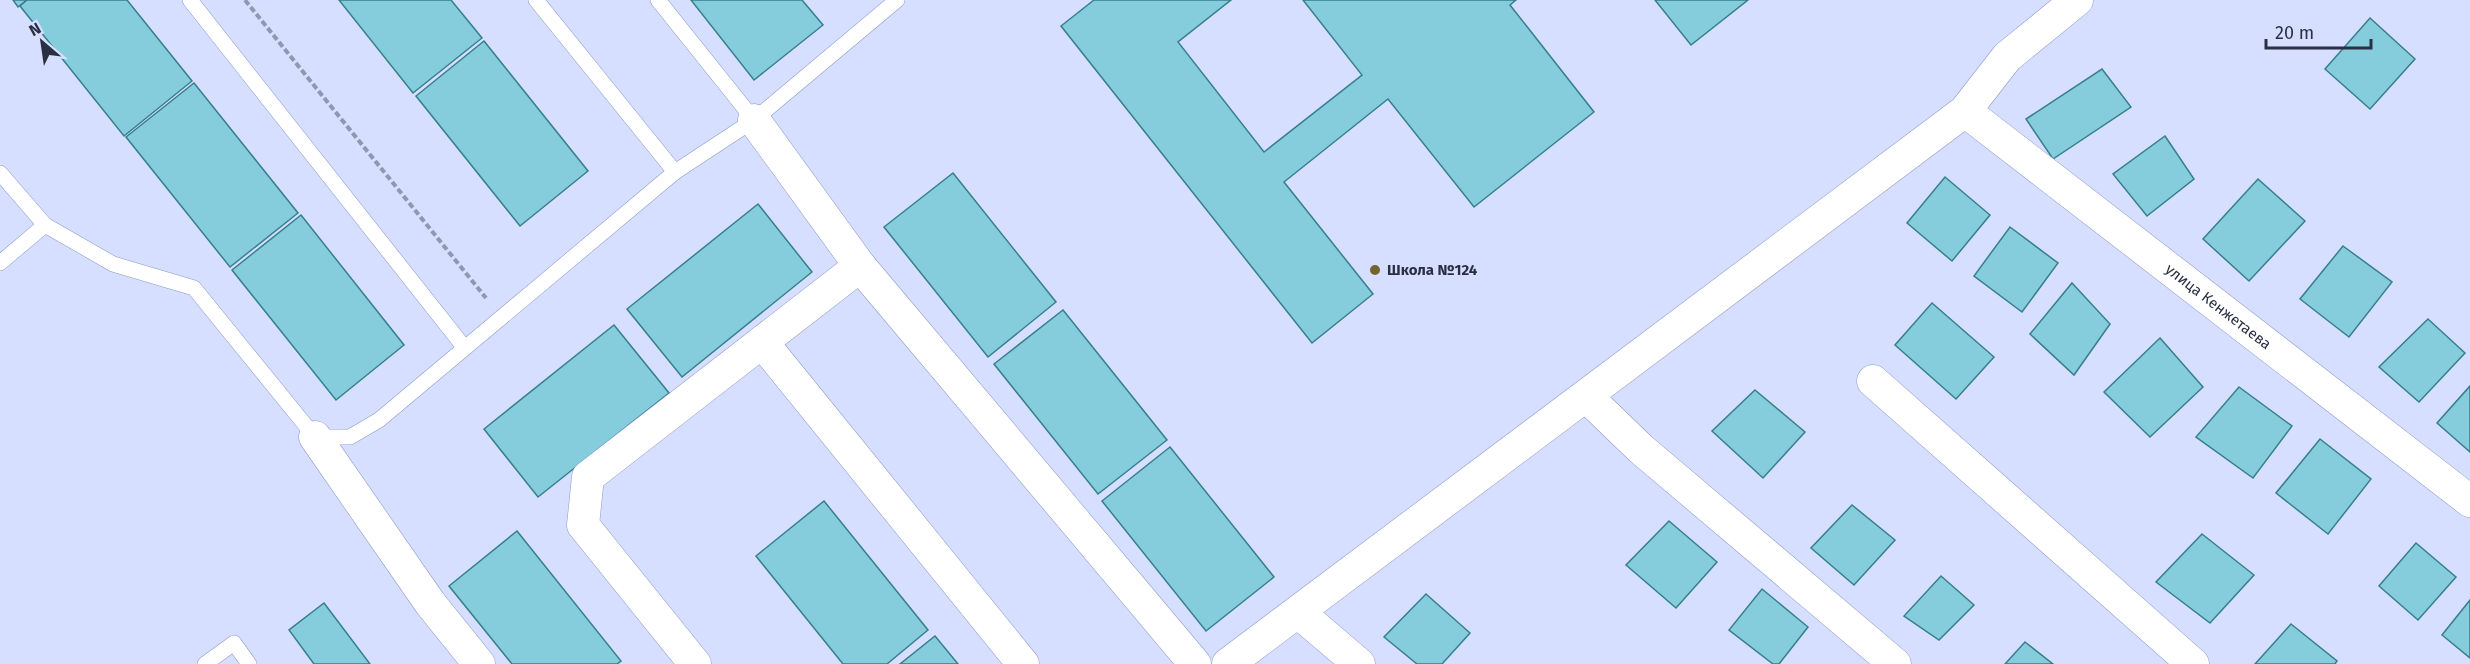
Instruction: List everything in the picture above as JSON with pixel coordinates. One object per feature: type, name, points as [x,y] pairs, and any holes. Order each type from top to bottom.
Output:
[{"type":"street","points":[[1228,664],[1965,111],[2007,57],[2077,0]]},
{"type":"street","name":"улица Кенжетаева","points":[[1965,111],[2470,501]]},
{"type":"street","points":[[754,120],[860,266],[1195,664]]},
{"type":"street","points":[[695,664],[583,525],[588,477],[860,266]]},
{"type":"street","points":[[762,342],[1023,664]]},
{"type":"street","points":[[1873,381],[2193,664]]},
{"type":"street","points":[[1586,396],[1641,449],[1895,664]]},
{"type":"street","points":[[315,437],[430,603],[479,664]]},
{"type":"street","points":[[1298,612],[1359,664]]},
{"type":"lane","points":[[190,0],[464,347]]},
{"type":"lane","points":[[536,0],[675,172]]},
{"type":"lane","points":[[658,0],[754,120]]},
{"type":"lane","points":[[0,173],[45,225],[113,264],[194,288],[315,437],[350,437],[379,420],[675,172],[754,120],[897,0]]},
{"type":"lane","points":[[0,263],[45,225]]},
{"type":"lane","points":[[205,664],[234,643],[249,664]]},
{"type":"path","points":[[245,0],[501,317]]},
{"type":"building","points":[[13,0],[27,0],[18,7]]},
{"type":"building","points":[[27,0],[127,0],[192,81],[124,136],[20,6]]},
{"type":"building","points":[[339,0],[451,0],[482,38],[413,93]]},
{"type":"building","points":[[691,0],[802,0],[823,25],[754,80]]},
{"type":"building","name":"Школа №124","points":[[1094,0],[1231,0],[1178,42],[1264,152],[1362,75],[1303,0],[1516,0],[1510,5],[1594,112],[1474,207],[1388,99],[1284,182],[1373,294],[1312,343],[1061,26]]},
{"type":"building","points":[[1655,0],[1748,0],[1691,45]]},
{"type":"building","points":[[2370,18],[2415,59],[2370,109],[2325,69]]},
{"type":"building","points":[[484,41],[588,171],[520,226],[416,96]]},
{"type":"building","points":[[2102,69],[2131,107],[2053,159],[2026,119]]},
{"type":"building","points":[[194,83],[298,213],[230,267],[126,137]]},
{"type":"building","points":[[2165,136],[2194,179],[2147,216],[2113,174]]},
{"type":"building","points":[[953,173],[1056,302],[988,357],[884,227]]},
{"type":"building","points":[[1945,177],[1990,215],[1952,261],[1907,223]]},
{"type":"building","points":[[2258,179],[2305,221],[2249,281],[2203,239]]},
{"type":"building","points":[[758,204],[812,272],[682,377],[627,309]]},
{"type":"building","points":[[301,215],[404,345],[336,400],[232,270]]},
{"type":"building","points":[[2010,227],[2058,263],[2022,312],[1974,276]]},
{"type":"building","points":[[2343,246],[2392,282],[2349,337],[2300,299]]},
{"type":"building","points":[[2072,283],[2110,324],[2074,375],[2030,334]]},
{"type":"building","points":[[1932,303],[1994,357],[1956,399],[1895,345]]},
{"type":"building","points":[[1063,310],[1167,440],[1098,494],[994,364]]},
{"type":"building","points":[[2428,319],[2465,353],[2419,402],[2379,367]]},
{"type":"building","points":[[614,325],[669,393],[538,497],[484,429]]},
{"type":"building","points":[[2160,338],[2203,387],[2150,437],[2104,392]]},
{"type":"building","points":[[2470,386],[2470,452],[2437,423]]},
{"type":"building","points":[[2239,387],[2292,426],[2253,478],[2196,437]]},
{"type":"building","points":[[1755,390],[1805,432],[1763,478],[1712,431]]},
{"type":"building","points":[[2320,439],[2371,479],[2328,534],[2276,493]]},
{"type":"building","points":[[1170,447],[1274,577],[1206,631],[1102,501]]},
{"type":"building","points":[[824,501],[928,630],[887,664],[843,664],[756,556]]},
{"type":"building","points":[[1852,505],[1895,540],[1854,585],[1811,548]]},
{"type":"building","points":[[1669,521],[1717,562],[1676,608],[1626,565]]},
{"type":"building","points":[[517,531],[621,661],[617,664],[512,664],[449,586]]},
{"type":"building","points":[[2202,534],[2254,575],[2210,623],[2156,582]]},
{"type":"building","points":[[2416,543],[2456,577],[2418,620],[2379,586]]},
{"type":"building","points":[[1941,576],[1974,605],[1939,640],[1904,616]]},
{"type":"building","points":[[1762,589],[1808,627],[1779,664],[1773,664],[1729,630]]},
{"type":"building","points":[[1426,594],[1470,633],[1442,664],[1417,664],[1384,637]]},
{"type":"building","points":[[2470,600],[2470,658],[2442,635]]},
{"type":"building","points":[[324,603],[370,664],[314,664],[289,630]]},
{"type":"building","points":[[2291,624],[2337,661],[2335,664],[2255,664]]},
{"type":"building","points":[[935,636],[958,664],[900,664]]},
{"type":"building","points":[[2025,642],[2053,664],[2005,664]]},
{"type":"place","name":"Школа №124","points":[[1375,270]]}]
